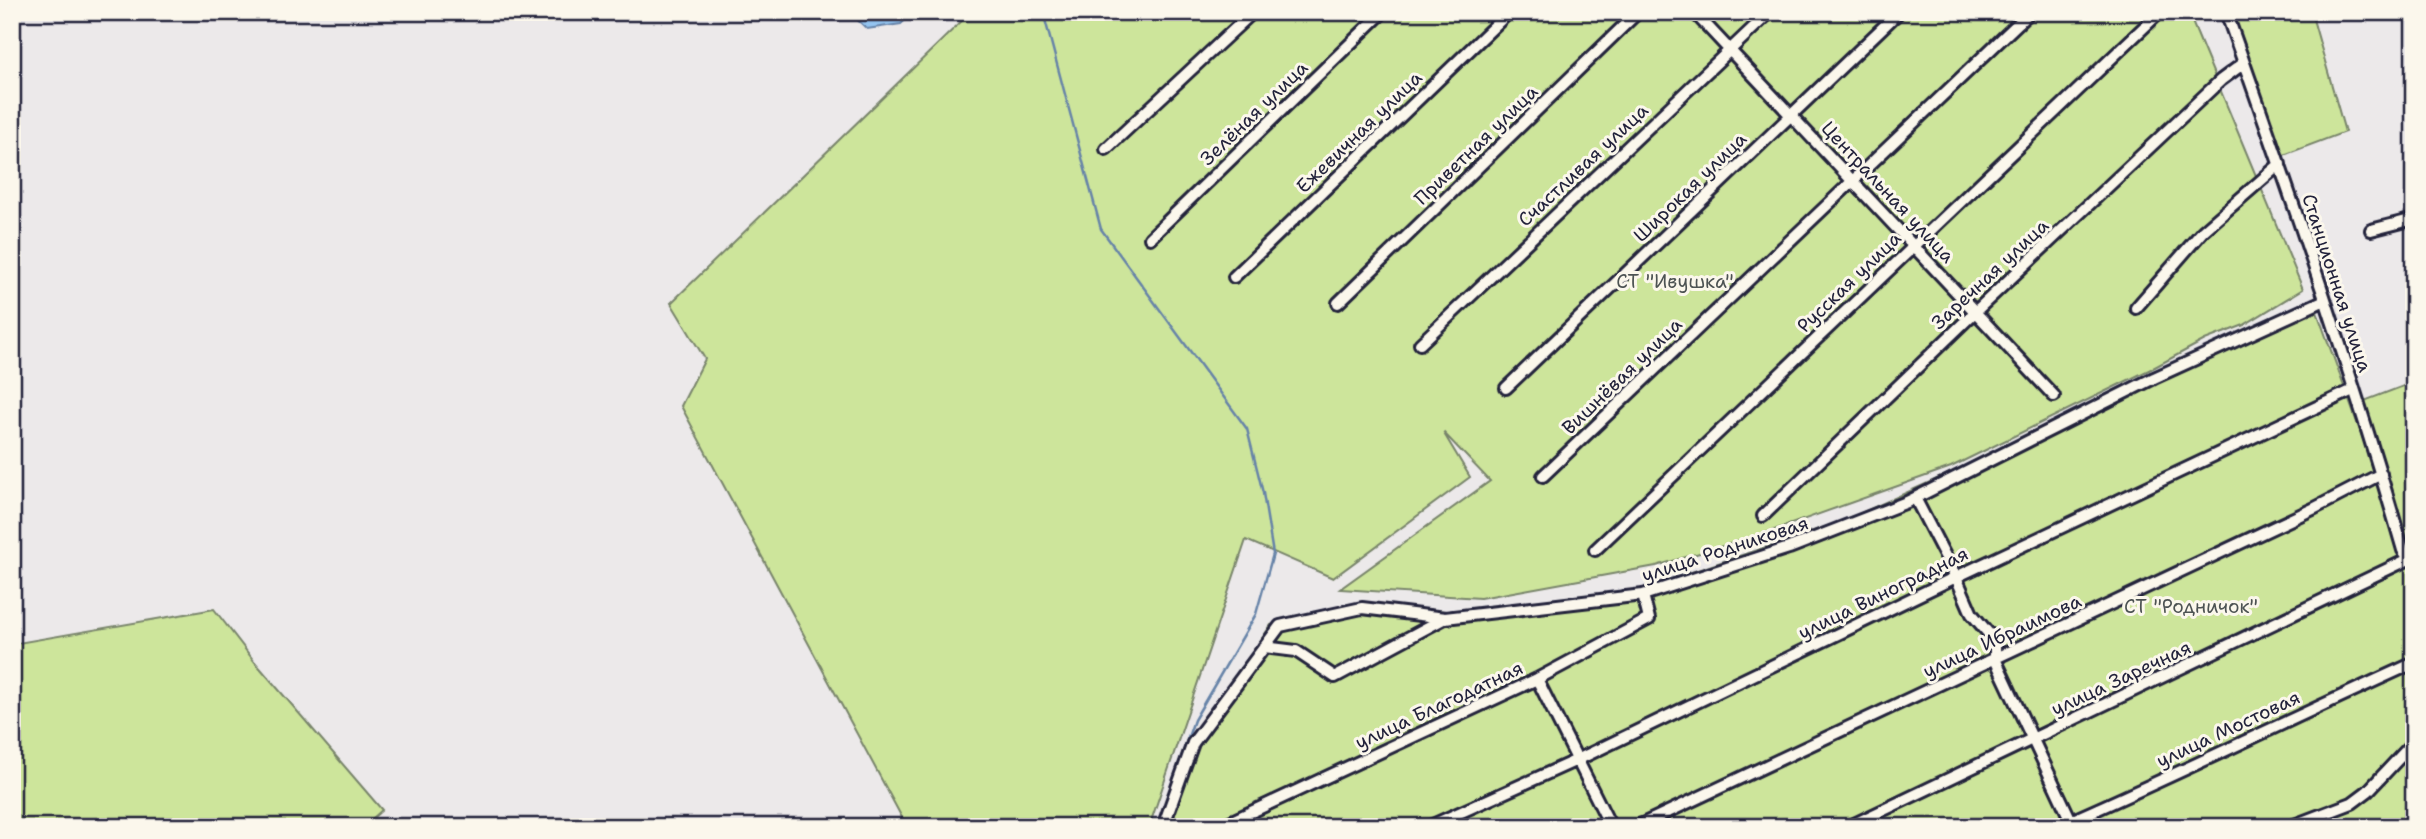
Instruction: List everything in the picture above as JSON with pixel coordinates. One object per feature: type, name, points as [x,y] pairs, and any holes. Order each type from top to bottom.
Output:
[{"type":"street","points":[[1106,149],[1253,12]]},
{"type":"street","name":"Зелёная улица","points":[[1150,238],[1383,12]]},
{"type":"street","name":"Ежевичная улица","points":[[1234,277],[1509,12]]},
{"type":"street","name":"Приветная улица","points":[[1338,303],[1638,12]]},
{"type":"street","name":"Центральная улица","points":[[1694,12],[2054,396]]},
{"type":"street","name":"Счастливая улица","points":[[1420,344],[1770,12]]},
{"type":"street","name":"Широкая улица","points":[[1506,388],[1899,12]]},
{"type":"street","name":"Вишнёвая улица","points":[[1543,476],[2029,12]]},
{"type":"street","name":"Русская улица","points":[[1595,550],[2160,12]]},
{"type":"street","name":"Станционная улица","points":[[2226,12],[2325,300],[2403,550],[2411,560]]},
{"type":"street","name":"Заречная улица","points":[[1763,516],[2221,80],[2244,63]]},
{"type":"street","points":[[2136,308],[2203,231],[2280,164]]},
{"type":"street","points":[[2371,230],[2414,219]]},
{"type":"street","name":"улица Родниковая","points":[[1163,827],[1193,743],[1280,626],[1362,608],[1445,618],[1643,596],[1789,548],[1915,498],[2154,378],[2325,300]]},
{"type":"street","name":"улица Виноградная","points":[[1428,827],[1577,760],[2353,390]]},
{"type":"street","name":"улица Ибраимова","points":[[1636,827],[2381,474]]},
{"type":"street","points":[[1915,498],[1972,614],[1995,641],[1995,659],[2073,824]]},
{"type":"street","name":"улица Заречная","points":[[1848,827],[2411,560]]},
{"type":"street","name":"улица Благодатная","points":[[1219,827],[1537,679],[1650,619],[1643,596]]},
{"type":"street","points":[[1265,648],[1296,651],[1335,677],[1445,618]]},
{"type":"street","name":"улица Мостовая","points":[[2057,827],[2073,824],[2414,663]]},
{"type":"street","points":[[1537,679],[1611,827]]},
{"type":"street","points":[[2289,827],[2352,803],[2368,791],[2414,742]]},
{"type":"street","points":[[2315,827],[2328,811]]},
{"type":"green space","name":"СТ \"Ивушка\"","points":[[971,12],[2188,12],[2303,289],[2244,325],[2205,340],[1951,467],[1763,534],[1656,566],[1480,598],[1340,589],[1490,481],[1443,432],[1470,477],[1333,578],[1246,540],[1149,827],[907,827],[681,406],[705,359],[671,303]]},
{"type":"green space","points":[[2229,12],[2311,12],[2345,132],[2281,156]]},
{"type":"green space","name":"СТ \"Родничок\"","points":[[2316,309],[2403,550],[2414,553],[2414,827],[1165,827],[1189,747],[1271,625],[1365,604],[1457,612],[1638,590],[1843,521]]},
{"type":"green space","points":[[2414,382],[2414,552],[2401,541],[2364,401]]},
{"type":"green space","points":[[214,609],[255,662],[382,810],[363,827],[12,827],[12,644]]},
{"type":"water","points":[[849,12],[914,12],[901,24],[867,29]]},
{"type":"waterway","points":[[1043,12],[1101,229],[1247,429],[1263,493],[1273,554],[1256,614],[1194,720],[1157,827]]}]
